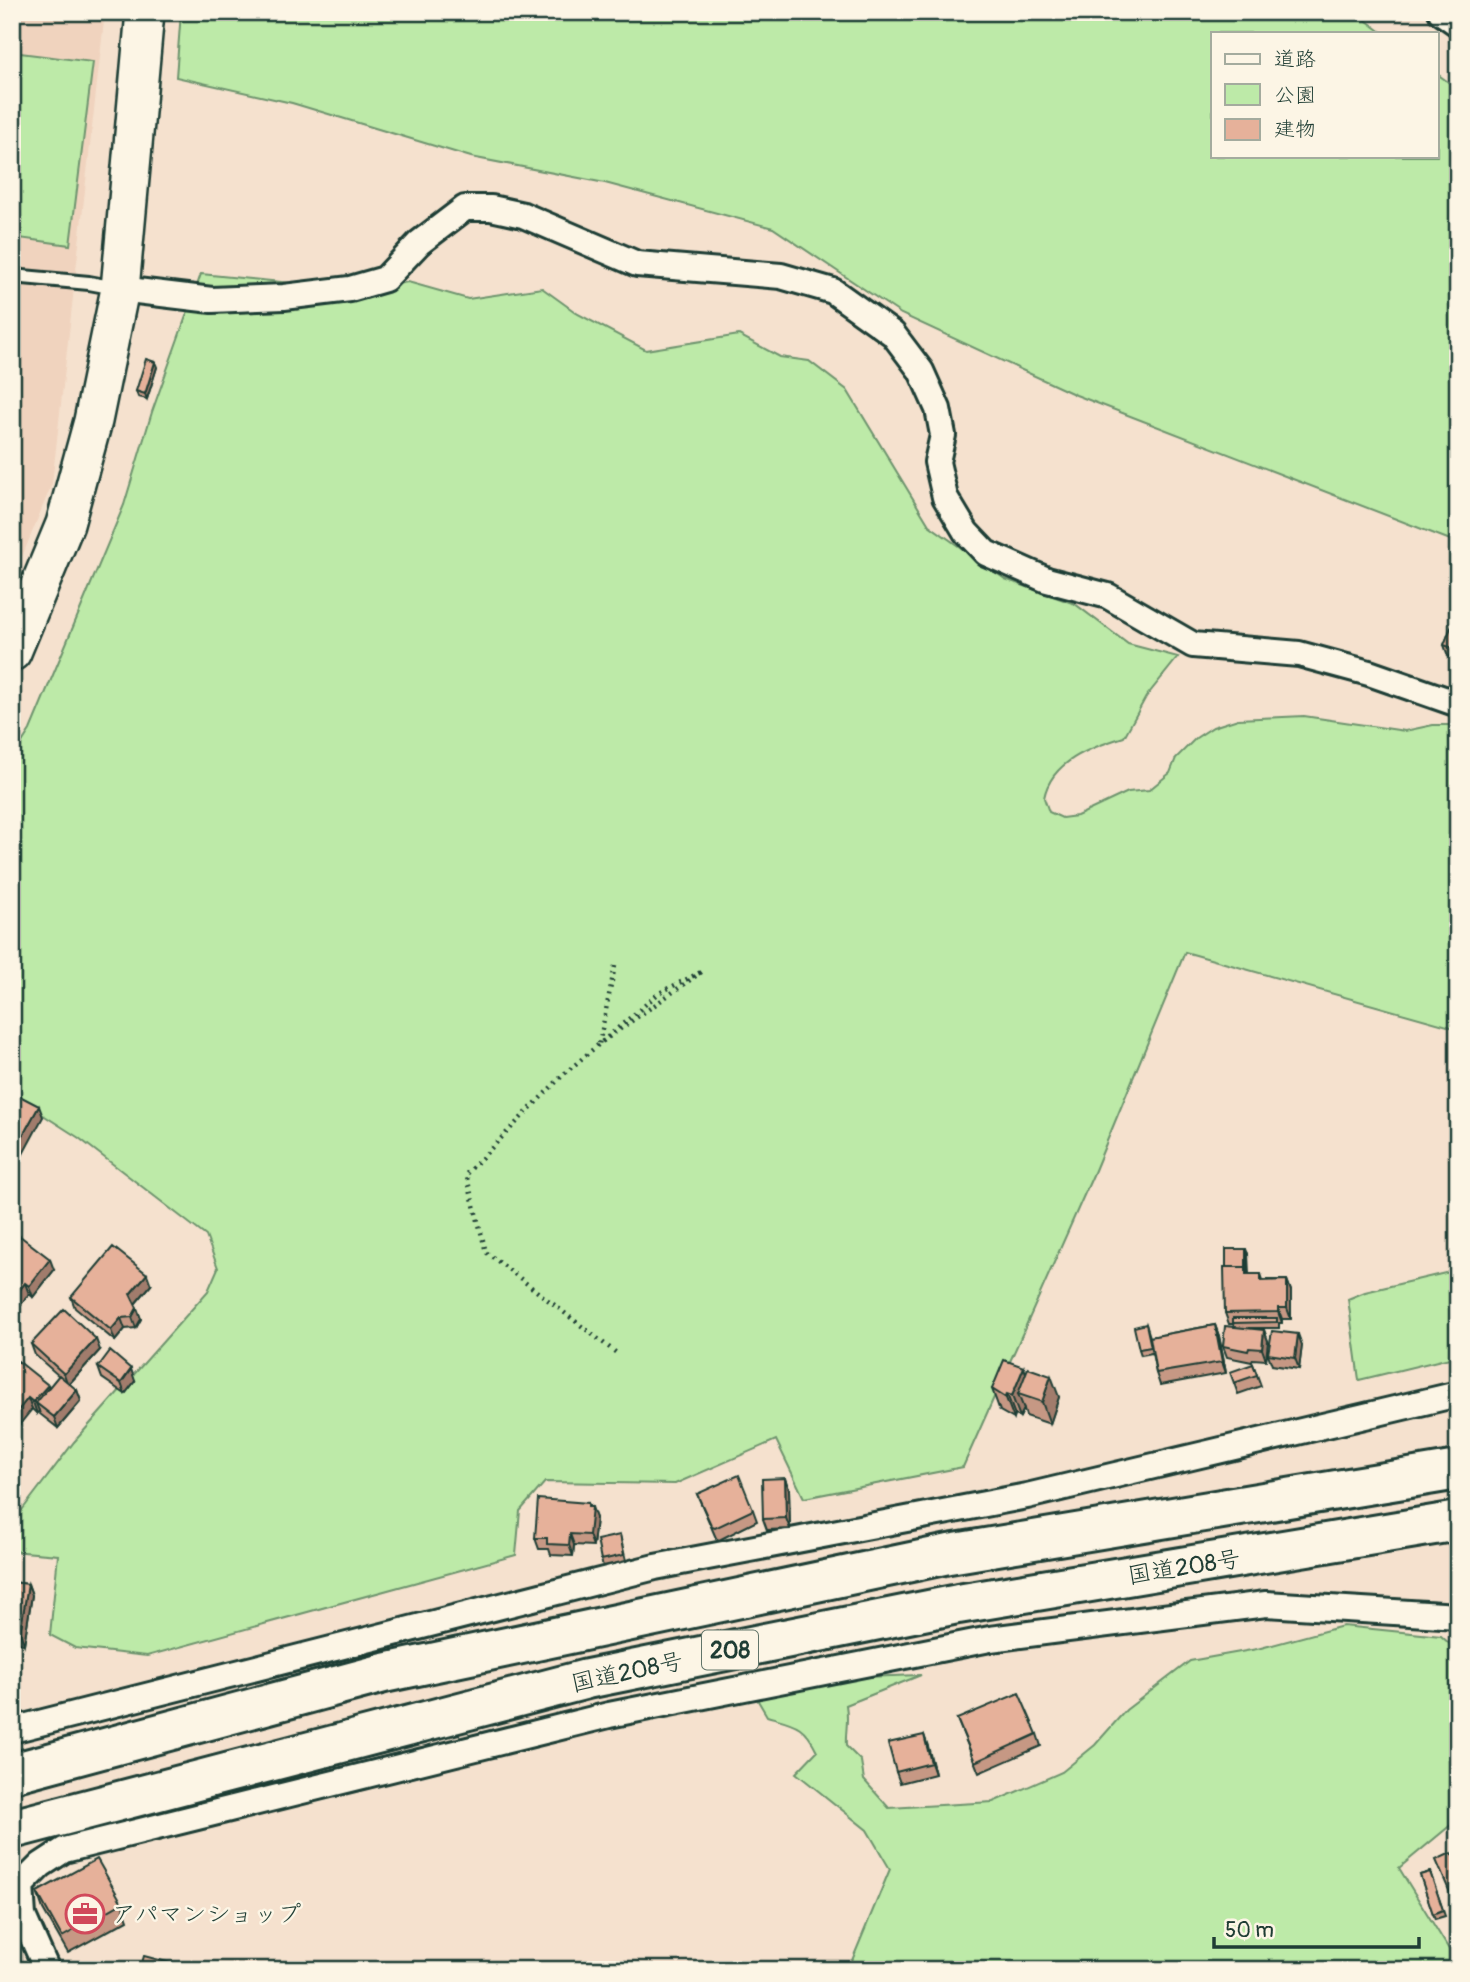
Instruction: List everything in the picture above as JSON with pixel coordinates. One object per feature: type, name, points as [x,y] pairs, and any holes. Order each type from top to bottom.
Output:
[{"type":"highway","name":"国道208号","points":[[12,1773],[384,1673],[922,1560],[1458,1470]]},
{"type":"highway","name":"国道208号","points":[[12,1829],[587,1679],[958,1604],[1458,1521]]},
{"type":"street","points":[[12,652],[65,524],[93,421],[120,289],[145,12]]},
{"type":"street","points":[[1441,12],[1458,24]]},
{"type":"street","points":[[120,289],[212,300],[284,297],[350,289],[385,279],[419,243],[465,208],[491,208],[523,215],[637,264],[781,276],[833,291],[893,334],[921,370],[938,410],[943,435],[937,462],[946,498],[966,532],[986,552],[1047,580],[1108,596],[1194,645],[1298,654],[1369,673],[1458,704]]},
{"type":"street","points":[[12,1730],[655,1567],[1027,1496],[1458,1394]]},
{"type":"street","points":[[47,1970],[23,1916],[20,1885],[41,1865],[64,1850],[91,1843],[609,1715],[990,1639],[1266,1604],[1458,1616]]},
{"type":"lane","points":[[12,276],[89,283],[120,289]]},
{"type":"path","points":[[599,1044],[615,966]]},
{"type":"path","points":[[599,1044],[703,971],[659,993],[599,1044],[564,1074],[466,1174],[486,1252],[620,1355]]},
{"type":"shaded area","points":[[12,12],[105,12],[52,484],[12,581]]},
{"type":"green space","points":[[181,12],[1355,12],[1382,32],[1211,32],[1211,158],[1438,158],[1438,75],[1458,89],[1458,543],[1076,395],[901,314],[773,228],[605,183],[471,157],[292,103],[176,77]]},
{"type":"green space","points":[[12,52],[93,62],[70,245],[12,237]]},
{"type":"green space","points":[[201,274],[362,290],[408,282],[468,299],[542,288],[578,314],[646,350],[739,335],[780,357],[809,361],[847,390],[929,525],[1005,579],[1075,604],[1128,644],[1178,657],[1146,697],[1124,737],[1086,751],[1055,774],[1044,798],[1049,812],[1062,818],[1077,816],[1128,792],[1149,790],[1170,773],[1176,758],[1196,738],[1213,727],[1238,719],[1304,716],[1405,731],[1433,725],[1458,725],[1458,1029],[1185,952],[1093,1175],[963,1467],[804,1498],[776,1440],[675,1484],[545,1482],[520,1511],[516,1555],[147,1656],[75,1648],[50,1635],[58,1555],[12,1551],[12,1524],[74,1442],[208,1291],[218,1268],[206,1236],[79,1138],[12,1095],[12,758],[30,730],[124,505],[152,412]]},
{"type":"green space","points":[[1458,1270],[1458,1356],[1359,1380],[1348,1299],[1365,1292]]},
{"type":"green space","points":[[1343,1626],[1441,1636],[1452,1646],[1458,1714],[1458,1819],[1399,1868],[1458,1964],[1458,1970],[848,1970],[890,1869],[867,1830],[796,1773],[817,1751],[808,1735],[792,1723],[767,1716],[754,1694],[834,1678],[921,1675],[846,1705],[846,1746],[861,1761],[864,1780],[889,1808],[993,1802],[1062,1772],[1095,1745],[1126,1710],[1190,1661],[1257,1649]]},
{"type":"building","points":[[146,359],[155,362],[145,394],[136,391]]},
{"type":"building","points":[[1458,610],[1458,650],[1444,645]]},
{"type":"building","points":[[1458,664],[1458,678],[1453,676]]},
{"type":"building","points":[[12,1092],[39,1106],[12,1155]]},
{"type":"building","points":[[20,1236],[50,1259],[29,1286],[25,1283],[15,1296],[12,1294],[12,1246]]},
{"type":"building","points":[[113,1247],[147,1274],[130,1294],[137,1308],[132,1317],[121,1318],[111,1330],[71,1297]]},
{"type":"building","points":[[1226,1249],[1246,1249],[1246,1267],[1226,1267]]},
{"type":"building","points":[[1224,1267],[1246,1267],[1246,1274],[1261,1274],[1261,1281],[1287,1280],[1287,1308],[1278,1308],[1278,1312],[1225,1313]]},
{"type":"building","points":[[64,1309],[96,1339],[64,1374],[31,1344]]},
{"type":"building","points":[[1233,1318],[1277,1318],[1277,1322],[1233,1323]]},
{"type":"building","points":[[1146,1324],[1151,1347],[1139,1349],[1134,1327]]},
{"type":"building","points":[[1215,1325],[1222,1362],[1156,1373],[1150,1337]]},
{"type":"building","points":[[1225,1326],[1264,1330],[1262,1349],[1249,1348],[1248,1351],[1223,1346]]},
{"type":"building","points":[[1272,1331],[1298,1334],[1295,1358],[1268,1354]]},
{"type":"building","points":[[110,1351],[131,1369],[121,1383],[98,1367]]},
{"type":"building","points":[[1004,1360],[1024,1367],[1012,1396],[1007,1394],[1006,1398],[992,1389]]},
{"type":"building","points":[[18,1361],[48,1385],[33,1402],[28,1398],[12,1418],[12,1367]]},
{"type":"building","points":[[1253,1364],[1257,1375],[1234,1383],[1230,1372]]},
{"type":"building","points":[[1028,1368],[1051,1376],[1042,1402],[1018,1394]]},
{"type":"building","points":[[59,1375],[77,1390],[54,1417],[36,1403]]},
{"type":"building","points":[[739,1475],[753,1510],[712,1527],[697,1494]]},
{"type":"building","points":[[785,1478],[786,1518],[763,1519],[762,1479]]},
{"type":"building","points":[[538,1499],[588,1503],[588,1507],[592,1507],[589,1535],[570,1534],[569,1545],[547,1544],[547,1538],[535,1538]]},
{"type":"building","points":[[620,1535],[624,1555],[601,1560],[597,1540]]},
{"type":"building","points":[[12,1582],[28,1584],[20,1633],[12,1632]]},
{"type":"building","points":[[1455,1641],[1458,1641],[1458,1684],[1456,1684]]},
{"type":"building","points":[[1019,1693],[1037,1734],[975,1762],[957,1719]]},
{"type":"building","points":[[924,1735],[931,1763],[896,1772],[888,1743]]},
{"type":"building","points":[[1451,1853],[1453,1856],[1458,1854],[1457,1909],[1436,1860]]},
{"type":"building","name":"アパマンショップ","points":[[97,1859],[122,1903],[62,1937],[37,1892]]},
{"type":"building","points":[[1430,1872],[1443,1910],[1433,1914],[1420,1875]]},
{"type":"building","points":[[144,1956],[182,1966],[181,1970],[140,1970]]},
{"type":"place","name":"アパマンショップ","points":[[85,1914]]}]
